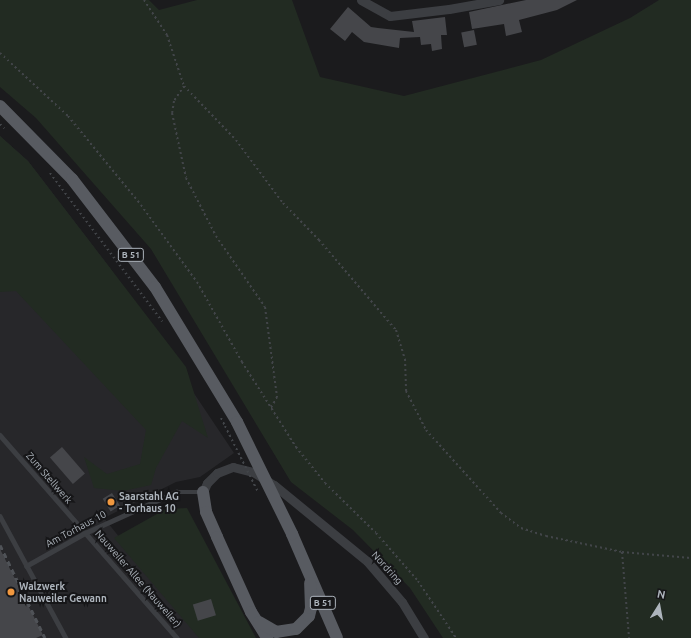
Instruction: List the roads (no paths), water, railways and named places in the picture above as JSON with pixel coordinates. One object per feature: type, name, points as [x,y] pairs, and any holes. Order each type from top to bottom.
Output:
[{"type":"main road","name":"B 51","points":[[0,106],[72,179],[156,287],[237,422],[308,568],[337,638]]},
{"type":"main road","points":[[203,492],[206,512],[251,612],[259,622],[267,638]]},
{"type":"main road","points":[[259,622],[267,628],[286,632],[303,623],[311,608],[308,568]]},
{"type":"street","points":[[361,0],[390,16],[449,9],[499,0]]},
{"type":"street","name":"Nordring","points":[[203,492],[207,483],[217,473],[239,468],[253,472],[274,485],[366,561],[384,580],[424,638]]},
{"type":"lane","name":"Zum Stellwerk","points":[[0,435],[85,533]]},
{"type":"lane","name":"Am Torhaus 10","points":[[26,566],[85,533],[176,492],[203,492]]},
{"type":"lane","points":[[0,516],[66,638]]},
{"type":"lane","name":"Nauweiler Allee (Nauweiler)","points":[[85,533],[177,638]]},
{"type":"railway","points":[[0,545],[45,638]]},
{"type":"place","name":"Saarstahl AG - Torhaus 10","points":[[111,502]]},
{"type":"place","name":"Walzwerk Nauweiler Gewann","points":[[11,592]]}]
